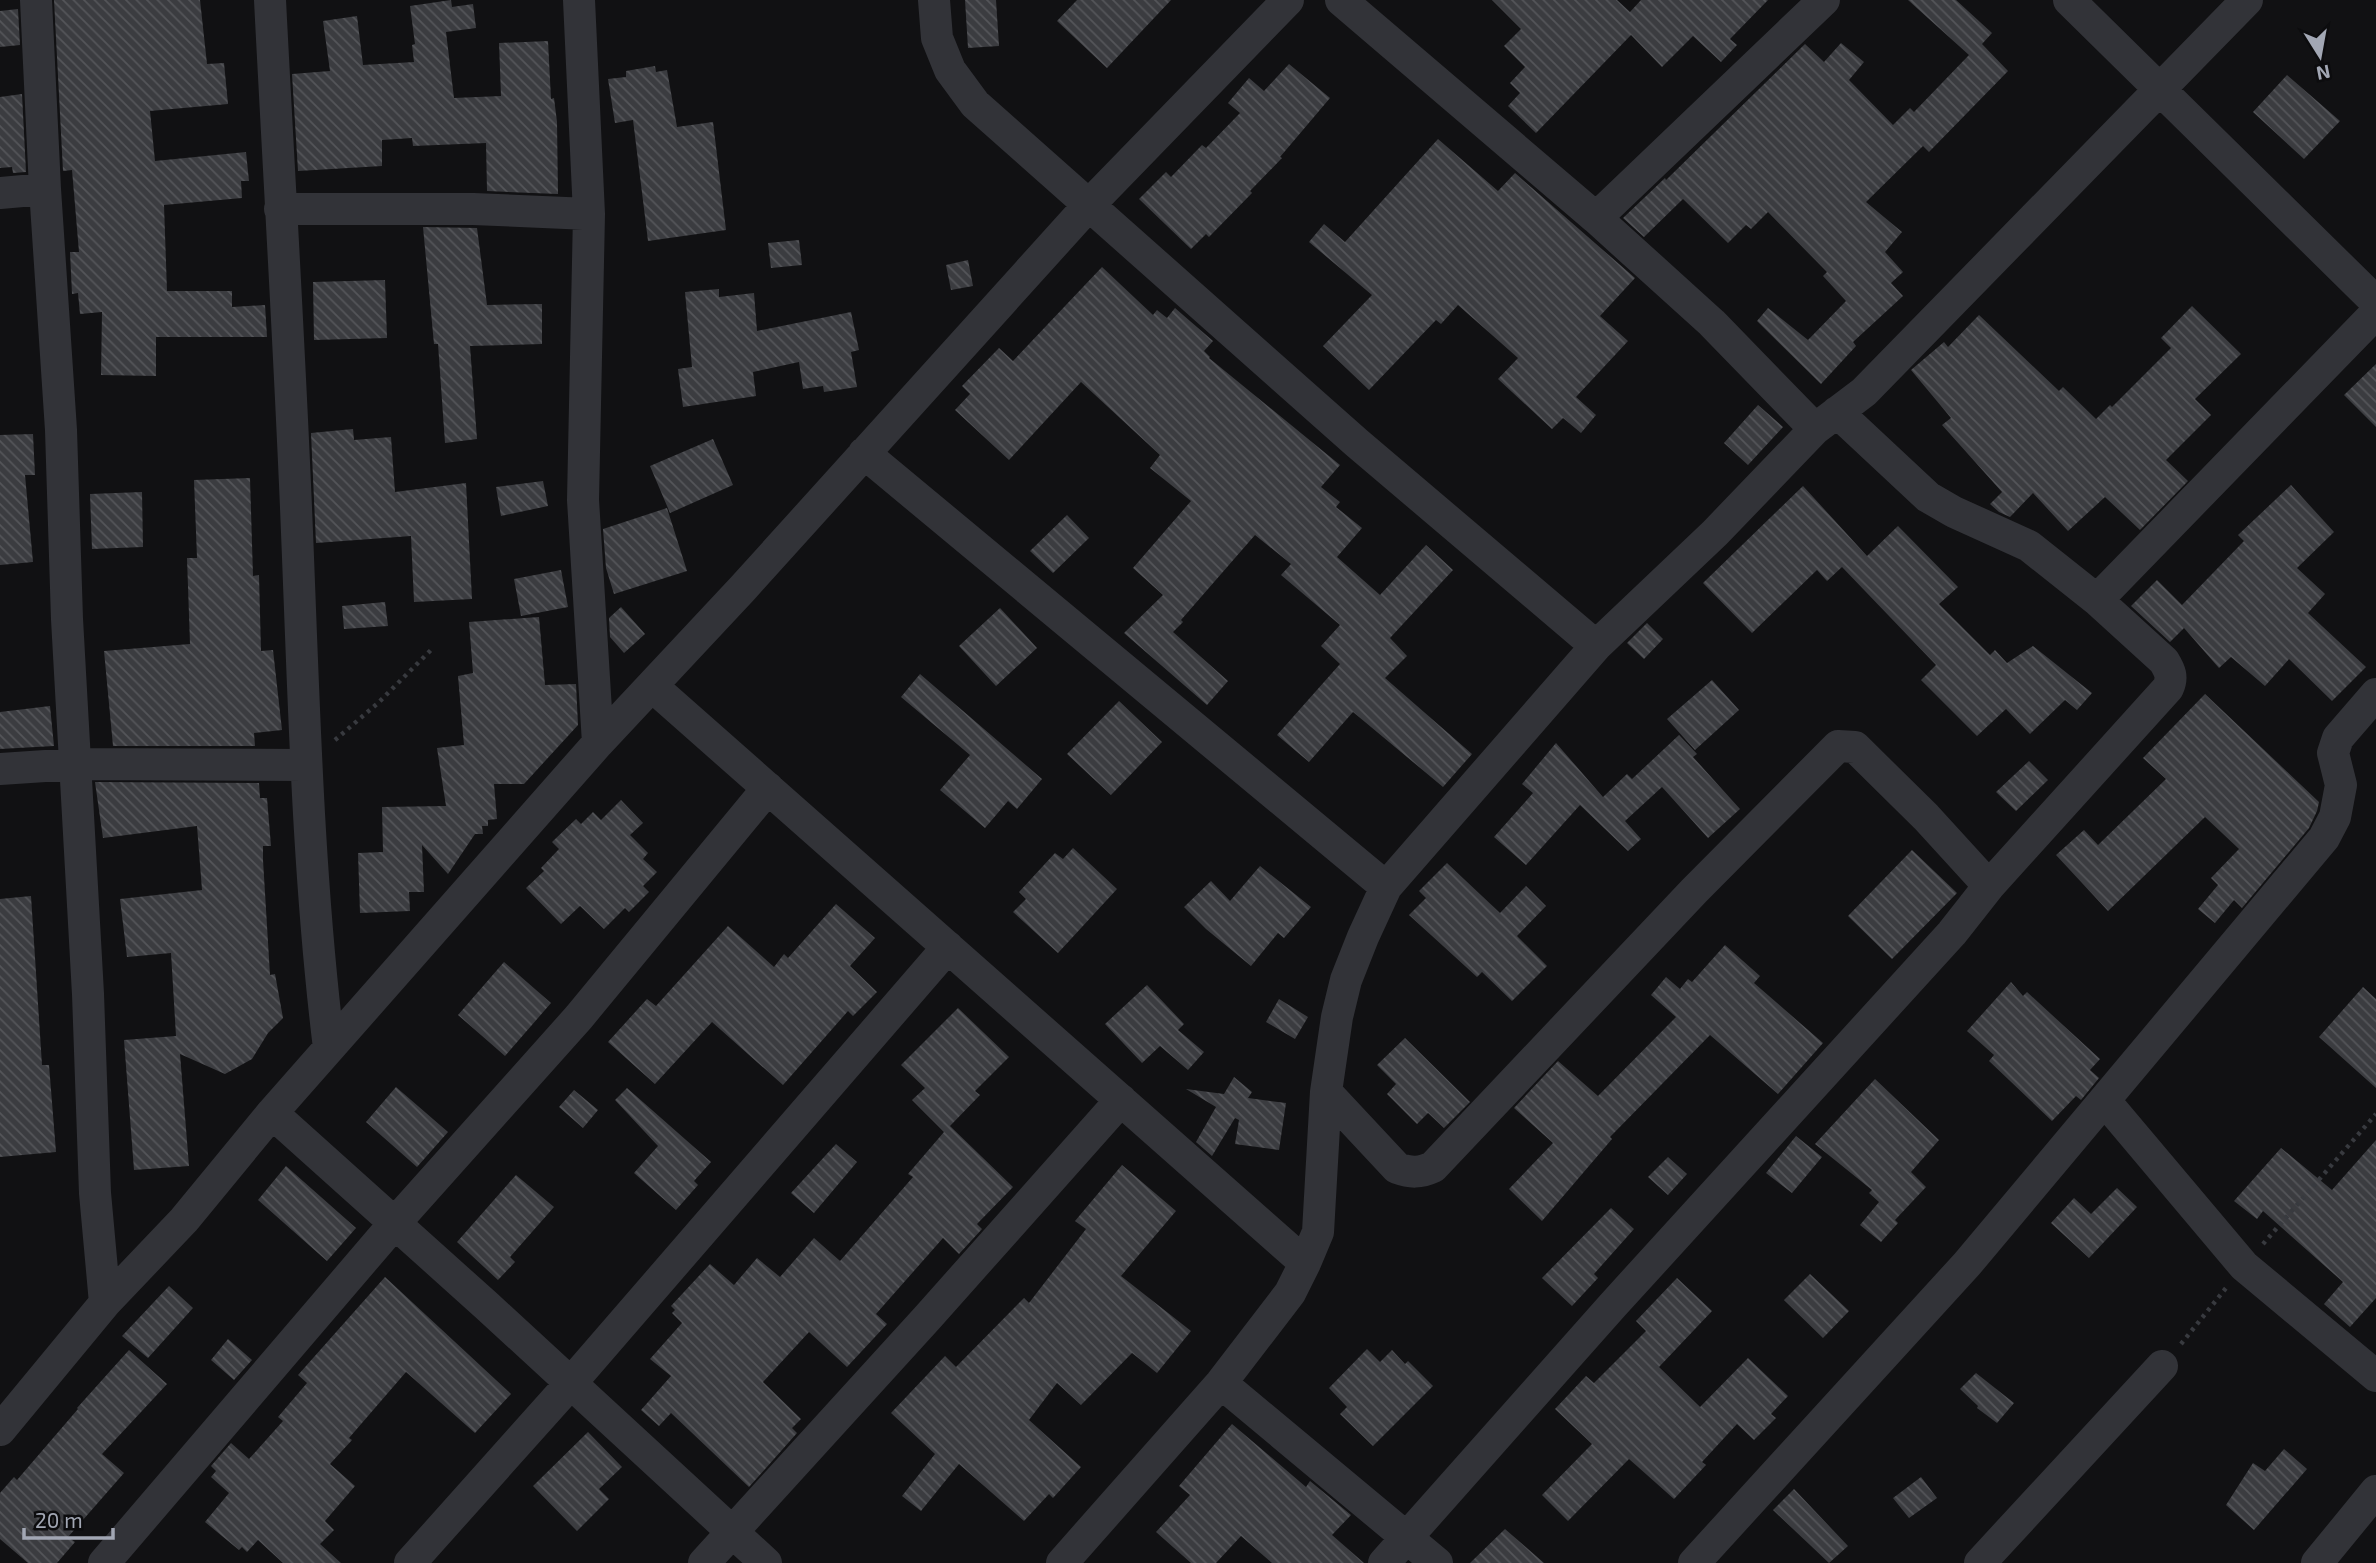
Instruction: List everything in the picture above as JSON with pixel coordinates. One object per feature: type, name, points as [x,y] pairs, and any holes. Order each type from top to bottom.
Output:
[{"type":"street","points":[[36,0],[61,430],[67,619],[88,994],[95,1193],[105,1303]]},
{"type":"street","points":[[270,0],[296,517],[305,765],[317,948],[329,1048]]},
{"type":"street","points":[[579,0],[590,214],[583,500],[598,743]]},
{"type":"street","points":[[934,0],[937,38],[950,70],[975,104],[1357,443],[1596,646]]},
{"type":"street","points":[[0,1430],[105,1303],[184,1220],[272,1113],[598,743],[1088,206],[1288,0]]},
{"type":"street","points":[[1341,0],[1596,218],[1826,421],[1928,496],[1954,512],[2028,546],[2097,600],[2164,661],[2171,671],[2168,688],[1989,886],[1952,933],[1622,1295],[1384,1563]]},
{"type":"street","points":[[1596,218],[1824,0]]},
{"type":"street","points":[[2069,0],[2376,302]]},
{"type":"street","points":[[1062,1563],[1221,1383],[1290,1293],[1305,1263],[1318,1232],[1326,1092],[1337,1017],[1346,980],[1386,887],[1596,646],[1715,533],[1826,421],[1864,392],[2247,0]]},
{"type":"street","points":[[0,194],[45,189]]},
{"type":"street","points":[[280,209],[473,209],[590,214]]},
{"type":"street","points":[[2097,600],[2376,313]]},
{"type":"street","points":[[864,453],[1386,887]]},
{"type":"street","points":[[652,686],[1305,1263]]},
{"type":"street","points":[[1695,1563],[1967,1264],[2324,838],[2335,817],[2342,785],[2333,753],[2338,738],[2376,694]]},
{"type":"street","points":[[1326,1092],[1397,1168],[1422,1172],[1433,1167],[1694,891],[1838,746],[1855,747],[1926,817],[1989,886]]},
{"type":"street","points":[[0,769],[75,764],[305,765]]},
{"type":"street","points":[[104,1563],[394,1224],[579,1017],[768,788]]},
{"type":"street","points":[[410,1563],[570,1384],[948,947]]},
{"type":"street","points":[[704,1563],[1121,1100]]},
{"type":"street","points":[[2105,1101],[2244,1266],[2376,1376]]},
{"type":"street","points":[[272,1113],[766,1563]]},
{"type":"street","points":[[1980,1563],[2162,1366]]},
{"type":"street","points":[[1221,1383],[1437,1563]]},
{"type":"street","points":[[2318,1563],[2376,1491]]},
{"type":"path","points":[[305,765],[378,704],[432,649]]},
{"type":"path","points":[[2162,1366],[2244,1266],[2376,1114]]},
{"type":"building","points":[[54,0],[200,0],[207,64],[224,63],[228,104],[150,111],[155,161],[246,152],[249,181],[241,181],[242,198],[164,205],[167,291],[232,291],[232,307],[265,305],[267,337],[156,337],[156,376],[101,375],[102,312],[80,314],[78,293],[72,294],[70,252],[79,252],[72,170],[63,171]]},
{"type":"building","points":[[451,0],[452,7],[473,4],[476,28],[446,32],[454,98],[501,96],[499,43],[548,41],[551,99],[554,98],[557,122],[558,194],[487,191],[486,143],[413,146],[412,138],[382,140],[382,166],[298,171],[292,74],[330,71],[323,21],[357,16],[363,65],[414,62],[412,45],[415,44],[410,6]]},
{"type":"building","points":[[965,0],[996,0],[999,46],[968,48]]},
{"type":"building","points":[[1077,0],[1171,0],[1107,68],[1057,21]]},
{"type":"building","points":[[1492,0],[1617,0],[1630,12],[1641,0],[1768,0],[1730,39],[1737,45],[1721,62],[1693,36],[1662,67],[1631,35],[1536,133],[1508,106],[1520,93],[1510,83],[1525,67],[1504,46],[1521,29]]},
{"type":"building","points":[[1908,0],[1956,0],[1992,33],[1982,44],[2008,71],[1929,152],[1923,146],[1866,202],[1902,232],[1885,252],[1903,272],[1891,283],[1903,296],[1853,342],[1856,346],[1821,384],[1757,321],[1768,308],[1808,340],[1846,301],[1823,276],[1827,272],[1768,212],[1751,229],[1746,225],[1728,243],[1683,199],[1644,237],[1623,218],[1665,178],[1666,180],[1805,44],[1824,62],[1841,43],[1864,62],[1849,80],[1893,125],[1910,108],[1914,112],[1969,55]]},
{"type":"building","points":[[18,9],[20,45],[0,47],[0,11]]},
{"type":"building","points":[[1289,64],[1330,98],[1280,157],[1282,158],[1250,191],[1252,193],[1209,237],[1206,234],[1191,249],[1139,199],[1166,172],[1171,177],[1202,145],[1206,148],[1240,113],[1228,103],[1249,78],[1264,91]]},
{"type":"building","points":[[655,66],[656,72],[667,70],[677,127],[713,122],[726,230],[648,241],[633,120],[615,123],[608,79],[626,77],[626,71]]},
{"type":"building","points":[[2287,75],[2340,121],[2304,159],[2253,112]]},
{"type":"building","points":[[22,94],[26,172],[13,173],[12,167],[0,168],[0,97]]},
{"type":"building","points":[[1438,139],[1498,191],[1515,173],[1635,278],[1600,316],[1628,341],[1576,397],[1596,415],[1581,433],[1563,418],[1552,429],[1498,379],[1518,358],[1458,305],[1441,324],[1436,320],[1369,390],[1323,346],[1372,295],[1309,242],[1324,224],[1345,242]]},
{"type":"building","points":[[423,227],[477,228],[487,305],[542,304],[542,344],[470,346],[477,439],[445,443],[438,344],[434,344]]},
{"type":"building","points":[[799,240],[802,265],[771,268],[768,243]]},
{"type":"building","points":[[968,260],[973,286],[951,290],[946,265]]},
{"type":"building","points":[[1102,267],[1153,315],[1157,310],[1167,318],[1175,308],[1213,341],[1204,351],[1209,358],[1340,465],[1321,487],[1340,502],[1336,507],[1362,528],[1337,557],[1380,595],[1426,545],[1453,570],[1390,638],[1407,656],[1385,678],[1472,754],[1443,787],[1353,712],[1309,762],[1277,735],[1340,664],[1321,646],[1340,625],[1281,575],[1291,564],[1255,535],[1173,632],[1228,681],[1207,705],[1124,633],[1163,595],[1133,568],[1191,501],[1150,468],[1160,455],[1081,382],[1009,460],[955,410],[970,394],[962,386],[999,348],[1013,361]]},
{"type":"building","points":[[385,280],[387,338],[314,340],[313,282]]},
{"type":"building","points":[[719,289],[719,297],[754,293],[757,331],[851,312],[859,350],[851,352],[857,387],[824,392],[823,386],[803,389],[799,362],[753,372],[756,396],[683,407],[678,369],[692,367],[685,292]]},
{"type":"building","points":[[2192,306],[2241,354],[2195,399],[2211,415],[2166,460],[2188,481],[2140,530],[2105,497],[2068,531],[2033,493],[2010,517],[1999,512],[1990,504],[2002,492],[1942,425],[1951,418],[1911,370],[1944,342],[1948,347],[1979,315],[2059,391],[2063,387],[2096,419],[2110,405],[2112,407],[2171,348],[2161,338]]},
{"type":"building","points":[[2376,364],[2376,427],[2344,395]]},
{"type":"building","points":[[1758,405],[1783,427],[1748,465],[1724,443]]},
{"type":"building","points":[[353,429],[354,440],[391,437],[395,492],[466,483],[472,599],[414,602],[411,536],[316,543],[311,433]]},
{"type":"building","points":[[33,434],[35,475],[25,475],[33,562],[0,565],[0,435]]},
{"type":"building","points":[[713,439],[733,485],[670,513],[650,466]]},
{"type":"building","points":[[250,478],[253,576],[259,575],[261,651],[273,650],[282,730],[254,733],[255,746],[113,746],[104,651],[190,644],[187,558],[197,558],[194,480]]},
{"type":"building","points":[[543,481],[548,506],[501,516],[496,487]]},
{"type":"building","points":[[2291,485],[2334,532],[2297,568],[2325,594],[2308,613],[2366,667],[2332,701],[2289,659],[2265,686],[2231,657],[2219,668],[2184,628],[2170,642],[2131,606],[2157,580],[2182,605],[2244,541],[2238,535]]},
{"type":"building","points":[[1803,486],[1867,556],[1898,526],[1958,587],[1939,604],[1990,655],[1995,650],[2007,663],[2033,646],[2092,693],[2077,710],[2065,700],[2030,734],[2006,709],[1977,736],[1921,680],[1936,665],[1842,567],[1827,581],[1817,570],[1752,633],[1703,583]]},
{"type":"building","points":[[142,492],[143,547],[92,549],[90,494]]},
{"type":"building","points":[[667,508],[687,571],[614,594],[606,568],[603,529]]},
{"type":"building","points":[[1067,515],[1089,538],[1053,573],[1030,551]]},
{"type":"building","points":[[561,570],[568,607],[521,616],[514,579]]},
{"type":"building","points":[[385,602],[388,626],[344,629],[342,606]]},
{"type":"building","points":[[621,607],[645,634],[624,653],[610,637],[609,618]]},
{"type":"building","points":[[1000,608],[1037,648],[996,686],[959,646]]},
{"type":"building","points":[[539,617],[545,685],[576,684],[578,725],[524,784],[494,784],[497,819],[488,820],[488,826],[482,826],[483,834],[475,834],[448,874],[422,845],[424,892],[409,892],[410,911],[360,913],[358,853],[383,852],[382,807],[446,806],[437,748],[464,745],[458,676],[473,673],[469,622]]},
{"type":"building","points":[[1647,623],[1663,639],[1644,659],[1627,643]]},
{"type":"building","points":[[920,674],[1042,779],[1017,809],[1008,801],[985,828],[940,790],[970,755],[901,697]]},
{"type":"building","points":[[1712,680],[1739,710],[1695,750],[1667,719]]},
{"type":"building","points":[[2205,694],[2319,802],[2317,811],[2309,828],[2242,908],[2234,900],[2215,923],[2198,909],[2218,885],[2211,878],[2239,849],[2205,817],[2108,911],[2056,855],[2084,830],[2098,845],[2166,779],[2143,758]]},
{"type":"building","points":[[1119,701],[1162,742],[1111,795],[1067,754]]},
{"type":"building","points":[[50,706],[54,746],[0,749],[0,712]]},
{"type":"building","points":[[1679,735],[1697,754],[1693,757],[1740,809],[1708,838],[1662,787],[1625,821],[1641,839],[1628,851],[1580,805],[1526,865],[1494,837],[1533,793],[1522,784],[1556,743],[1603,797],[1627,774],[1632,779]]},
{"type":"building","points":[[2029,761],[2048,780],[2016,811],[1996,792]]},
{"type":"building","points":[[95,782],[259,783],[260,798],[267,798],[271,846],[263,846],[263,860],[270,975],[275,974],[283,1018],[268,1033],[252,1059],[225,1074],[180,1054],[189,1166],[134,1170],[124,1040],[176,1036],[171,953],[127,957],[120,899],[202,890],[197,826],[103,838]]},
{"type":"building","points":[[621,800],[643,823],[630,835],[648,853],[643,859],[657,872],[643,886],[649,892],[629,912],[625,908],[604,929],[580,906],[561,924],[526,888],[544,871],[541,868],[559,849],[552,842],[576,819],[581,824],[593,812],[601,820]]},
{"type":"building","points":[[1073,848],[1117,889],[1058,953],[1013,912],[1026,899],[1019,892],[1055,853],[1063,859]]},
{"type":"building","points":[[1912,850],[1957,893],[1892,959],[1848,916]]},
{"type":"building","points":[[1447,863],[1500,913],[1526,886],[1546,906],[1517,936],[1547,966],[1512,1001],[1482,972],[1477,977],[1409,915],[1426,898],[1419,891]]},
{"type":"building","points":[[1260,866],[1311,907],[1284,938],[1278,933],[1251,966],[1184,907],[1211,881],[1230,901]]},
{"type":"building","points":[[31,896],[42,1065],[49,1065],[56,1152],[0,1157],[0,899]]},
{"type":"building","points":[[836,904],[875,938],[850,966],[877,992],[853,1016],[848,1011],[783,1085],[712,1022],[655,1084],[608,1042],[647,999],[656,1006],[728,926],[774,967],[784,954],[788,958]]},
{"type":"building","points":[[1725,945],[1760,976],[1754,983],[1823,1043],[1778,1094],[1710,1035],[1610,1137],[1612,1139],[1542,1221],[1509,1189],[1553,1143],[1514,1108],[1558,1061],[1598,1096],[1676,1017],[1651,995],[1666,977],[1680,989],[1688,979],[1692,982]]},
{"type":"building","points":[[504,962],[551,1003],[505,1056],[458,1015]]},
{"type":"building","points":[[2011,982],[2023,996],[2027,992],[2100,1059],[2090,1070],[2099,1078],[2081,1100],[2076,1096],[2052,1121],[1989,1061],[1994,1055],[1967,1031]]},
{"type":"building","points":[[1147,985],[1184,1024],[1178,1030],[1204,1052],[1188,1070],[1160,1046],[1142,1063],[1105,1024]]},
{"type":"building","points":[[2363,987],[2376,999],[2376,1088],[2319,1037]]},
{"type":"building","points":[[1279,999],[1308,1017],[1295,1039],[1266,1022]]},
{"type":"building","points":[[958,1008],[1009,1057],[975,1091],[980,1095],[950,1126],[1013,1187],[977,1224],[982,1229],[959,1254],[943,1238],[876,1314],[887,1324],[847,1367],[809,1332],[763,1382],[801,1419],[792,1428],[797,1433],[749,1487],[671,1413],[659,1426],[641,1410],[671,1376],[650,1359],[682,1323],[672,1313],[675,1310],[671,1306],[710,1264],[734,1285],[757,1258],[780,1277],[814,1238],[840,1261],[913,1177],[908,1174],[944,1132],[912,1100],[925,1088],[901,1065]]},
{"type":"building","points":[[1405,1038],[1470,1102],[1444,1128],[1428,1113],[1417,1124],[1387,1094],[1396,1084],[1377,1065]]},
{"type":"building","points":[[1234,1077],[1252,1092],[1248,1098],[1286,1103],[1279,1150],[1235,1144],[1239,1120],[1235,1118],[1212,1156],[1196,1142],[1216,1107],[1186,1089],[1224,1094]]},
{"type":"building","points":[[1875,1079],[1939,1140],[1911,1172],[1926,1187],[1895,1220],[1898,1223],[1881,1242],[1860,1225],[1879,1202],[1869,1193],[1872,1190],[1815,1144]]},
{"type":"building","points":[[396,1087],[448,1132],[417,1167],[366,1122]]},
{"type":"building","points":[[627,1088],[711,1162],[694,1181],[698,1185],[676,1210],[634,1173],[658,1146],[615,1100]]},
{"type":"building","points":[[574,1090],[598,1110],[583,1128],[559,1107]]},
{"type":"building","points":[[1796,1136],[1822,1157],[1792,1193],[1766,1173]]},
{"type":"building","points":[[2376,1140],[2376,1298],[2350,1327],[2324,1304],[2343,1282],[2263,1211],[2257,1219],[2234,1201],[2281,1148],[2332,1190]]},
{"type":"building","points":[[836,1144],[857,1162],[814,1213],[791,1193]]},
{"type":"building","points":[[1668,1157],[1687,1174],[1668,1195],[1648,1177]]},
{"type":"building","points":[[1122,1165],[1176,1211],[1121,1276],[1191,1331],[1157,1373],[1132,1353],[1081,1405],[1057,1383],[1029,1420],[1081,1467],[1053,1498],[1049,1494],[1024,1521],[959,1464],[921,1511],[902,1496],[935,1454],[891,1413],[945,1356],[956,1367],[1024,1298],[1029,1303],[1086,1229],[1075,1221]]},
{"type":"building","points":[[286,1166],[356,1228],[327,1261],[258,1200]]},
{"type":"building","points":[[516,1175],[554,1207],[510,1257],[515,1262],[498,1280],[457,1242]]},
{"type":"building","points":[[2117,1188],[2137,1207],[2089,1258],[2051,1223],[2074,1198],[2091,1214]]},
{"type":"building","points":[[1611,1208],[1634,1229],[1594,1274],[1598,1278],[1572,1306],[1542,1278]]},
{"type":"building","points":[[1810,1274],[1849,1311],[1823,1338],[1784,1300]]},
{"type":"building","points":[[385,1277],[511,1394],[475,1433],[406,1372],[330,1464],[355,1486],[325,1521],[334,1530],[320,1544],[341,1563],[283,1563],[258,1540],[247,1552],[242,1547],[239,1550],[205,1522],[229,1493],[211,1477],[216,1471],[211,1466],[231,1443],[249,1459],[283,1421],[278,1417],[307,1383],[298,1375]]},
{"type":"building","points":[[1677,1278],[1712,1311],[1659,1367],[1700,1407],[1748,1358],[1788,1396],[1771,1414],[1776,1418],[1754,1440],[1737,1424],[1702,1462],[1706,1465],[1674,1499],[1629,1459],[1568,1521],[1542,1495],[1592,1444],[1555,1409],[1586,1376],[1594,1383],[1646,1331],[1636,1321]]},
{"type":"building","points":[[169,1286],[193,1308],[148,1358],[122,1336]]},
{"type":"building","points":[[228,1339],[252,1360],[234,1380],[211,1360]]},
{"type":"building","points":[[1367,1349],[1380,1362],[1392,1350],[1405,1364],[1408,1361],[1433,1386],[1373,1446],[1340,1414],[1347,1407],[1329,1388]]},
{"type":"building","points":[[129,1350],[167,1384],[102,1454],[124,1473],[68,1537],[75,1542],[57,1563],[28,1563],[0,1539],[0,1493],[14,1477],[17,1480]]},
{"type":"building","points":[[1976,1373],[2014,1403],[1997,1423],[1977,1408],[1960,1389]]},
{"type":"building","points":[[1232,1424],[1306,1487],[1310,1481],[1351,1515],[1332,1535],[1364,1563],[1272,1563],[1241,1536],[1216,1563],[1191,1563],[1156,1532],[1190,1495],[1179,1486]]},
{"type":"building","points":[[588,1432],[622,1467],[599,1489],[609,1499],[577,1531],[533,1486]]},
{"type":"building","points":[[2284,1449],[2307,1469],[2254,1530],[2226,1505],[2253,1463],[2265,1471]]},
{"type":"building","points":[[1921,1477],[1937,1498],[1909,1518],[1893,1498]]},
{"type":"building","points":[[1794,1489],[1848,1546],[1829,1563],[1773,1510]]},
{"type":"building","points":[[1505,1529],[1544,1563],[1470,1563]]}]
